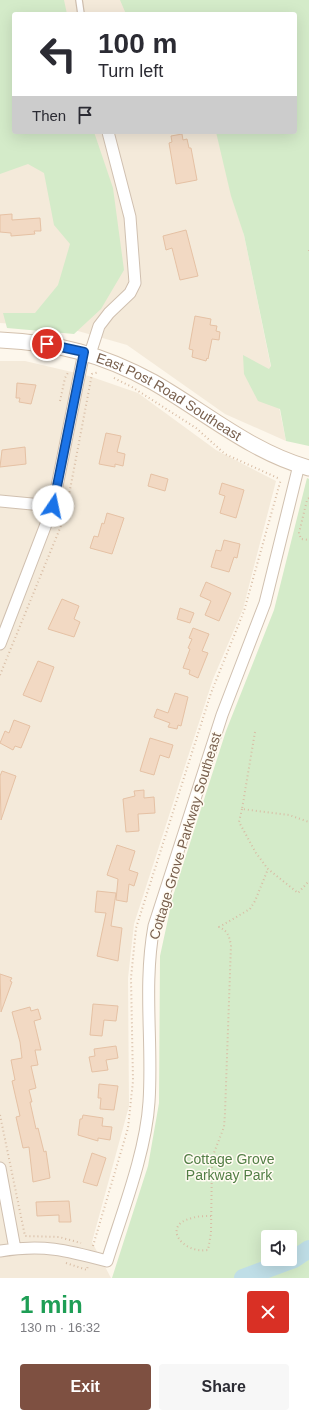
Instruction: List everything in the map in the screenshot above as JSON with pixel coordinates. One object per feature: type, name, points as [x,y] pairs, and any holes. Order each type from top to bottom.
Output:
[{"type":"main road","name":"East Post Road Southeast","points":[[0,340],[47,344],[87,353],[153,382],[203,415],[255,445],[304,467]]},
{"type":"street","points":[[0,644],[53,506],[87,353],[99,326],[109,313],[130,293],[135,283],[130,217],[109,134]]},
{"type":"street","name":"Cottage Grove Parkway Southeast","points":[[15,1249],[36,1247],[54,1249],[107,1261],[141,1148],[149,1103],[149,955],[154,926],[222,715],[265,603],[304,467]]},
{"type":"street","points":[[0,501],[53,506]]},
{"type":"street","points":[[0,1168],[15,1249],[0,1251]]},
{"type":"lane","points":[[79,0],[81,12]]},
{"type":"path","points":[[60,401],[65,378],[70,370],[73,371]]},
{"type":"path","points":[[0,675],[65,516],[92,374],[98,371],[103,372]]},
{"type":"path","points":[[109,375],[132,387],[196,428],[226,454],[288,481]]},
{"type":"path","points":[[309,498],[307,500],[299,533],[301,538],[309,540]]},
{"type":"path","points":[[255,732],[239,822],[253,848],[268,869],[298,893],[309,881]]},
{"type":"path","points":[[242,809],[289,815],[309,822]]},
{"type":"path","points":[[211,1216],[191,1218],[181,1223],[177,1230],[177,1238],[183,1244],[198,1251],[208,1250],[211,1216],[212,1158],[224,1127],[230,1003],[231,945],[229,936],[225,930],[218,927],[250,909],[268,869]]},
{"type":"path","points":[[66,1263],[87,1270],[88,1264]]},
{"type":"shaded area","points":[[0,0],[309,0],[297,12],[12,12],[12,134],[223,134],[286,441],[225,414],[127,345],[64,327],[0,323]]},
{"type":"shaded area","points":[[0,361],[25,361],[89,376],[138,393],[216,450],[276,481],[243,609],[213,679],[134,924],[128,978],[129,1106],[92,1242],[111,1278],[0,1278]]},
{"type":"green space","points":[[0,0],[64,0],[67,12],[12,12],[12,134],[95,134],[113,188],[124,270],[101,309],[74,334],[7,328],[3,313],[35,313],[58,285],[70,244],[54,225],[44,173],[28,164],[0,174]]},
{"type":"green space","points":[[120,0],[309,0],[309,446],[286,441],[280,409],[258,401],[244,374],[243,355],[269,369],[271,366],[244,235],[231,196],[216,134],[297,134],[297,12],[125,12]]},
{"type":"green space","name":"Cottage Grove Parkway Park","points":[[307,478],[309,479],[309,1278],[112,1278],[148,1166],[159,1103],[160,956],[173,896],[226,731],[274,610]]},
{"type":"building","points":[[182,134],[183,140],[187,139],[189,148],[191,148],[197,180],[176,184],[169,143],[172,142],[171,136]]},
{"type":"building","points":[[12,214],[12,220],[40,218],[41,231],[34,231],[35,234],[11,236],[11,233],[0,232],[0,215]]},
{"type":"building","points":[[186,230],[198,276],[180,280],[172,248],[166,250],[163,236]]},
{"type":"building","points":[[195,316],[211,319],[210,325],[217,326],[216,331],[220,332],[219,340],[212,339],[208,359],[207,358],[206,361],[192,357],[193,350],[189,349]]},
{"type":"building","points":[[17,383],[36,385],[31,404],[19,402],[20,398],[16,398]]},
{"type":"building","points":[[106,433],[121,436],[117,452],[125,454],[123,466],[115,464],[115,467],[99,464]]},
{"type":"building","points":[[25,447],[26,464],[0,467],[2,450]]},
{"type":"building","points":[[151,474],[168,479],[165,491],[148,486]]},
{"type":"building","points":[[222,483],[244,490],[236,518],[220,513],[225,496],[219,494]]},
{"type":"building","points":[[107,513],[124,518],[112,554],[90,548],[94,536],[98,537]]},
{"type":"building","points":[[224,540],[240,544],[237,558],[234,557],[229,572],[211,567],[216,550],[221,551]]},
{"type":"building","points":[[206,582],[231,593],[219,621],[205,615],[211,601],[200,596]]},
{"type":"building","points":[[62,599],[79,606],[74,619],[80,622],[74,637],[48,629]]},
{"type":"building","points":[[180,608],[194,613],[190,623],[177,619]]},
{"type":"building","points":[[193,628],[209,634],[202,651],[208,653],[198,678],[189,674],[190,670],[183,668],[190,649],[188,648],[192,639],[189,638]]},
{"type":"building","points":[[38,661],[54,667],[41,702],[23,695]]},
{"type":"building","points":[[175,693],[188,697],[181,726],[178,725],[177,729],[168,727],[170,723],[154,717],[157,709],[168,713]]},
{"type":"building","points":[[14,720],[30,726],[21,748],[15,746],[13,750],[0,743],[5,731],[9,733]]},
{"type":"building","points":[[150,738],[173,745],[169,758],[160,755],[154,775],[140,771]]},
{"type":"building","points":[[2,771],[16,776],[1,820],[0,776]]},
{"type":"building","points":[[144,790],[144,798],[154,797],[155,813],[138,814],[139,831],[126,832],[123,799],[135,796],[134,791]]},
{"type":"building","points":[[117,845],[135,851],[129,870],[138,873],[134,886],[129,884],[127,902],[116,900],[118,879],[107,875]]},
{"type":"building","points":[[97,891],[116,893],[111,926],[122,928],[118,961],[97,956],[106,913],[95,912]]},
{"type":"building","points":[[0,974],[12,978],[10,981],[12,982],[1,1012]]},
{"type":"building","points":[[93,1004],[118,1006],[116,1021],[104,1020],[102,1036],[90,1035]]},
{"type":"building","points":[[30,1007],[31,1011],[38,1009],[41,1019],[34,1021],[41,1050],[35,1050],[38,1065],[31,1066],[36,1088],[29,1090],[32,1102],[30,1102],[36,1129],[38,1128],[44,1152],[46,1151],[50,1178],[33,1182],[29,1147],[23,1148],[16,1117],[20,1116],[12,1081],[15,1080],[11,1060],[22,1058],[20,1042],[12,1012]]},
{"type":"building","points":[[116,1046],[118,1058],[106,1060],[108,1070],[92,1072],[89,1057],[95,1056],[94,1049]]},
{"type":"building","points":[[99,1084],[118,1086],[114,1110],[100,1109],[101,1098],[98,1098]]},
{"type":"building","points":[[83,1115],[103,1118],[102,1126],[112,1127],[110,1140],[98,1138],[98,1141],[78,1135],[80,1119],[82,1119]]},
{"type":"building","points":[[92,1153],[106,1158],[97,1186],[83,1182]]},
{"type":"building","points":[[69,1201],[71,1222],[59,1222],[59,1215],[37,1216],[36,1202]]},
{"type":"waterway","points":[[243,1278],[294,1259],[309,1249]]},
{"type":"route","points":[[47,344],[67,347],[84,352],[53,506]]}]
